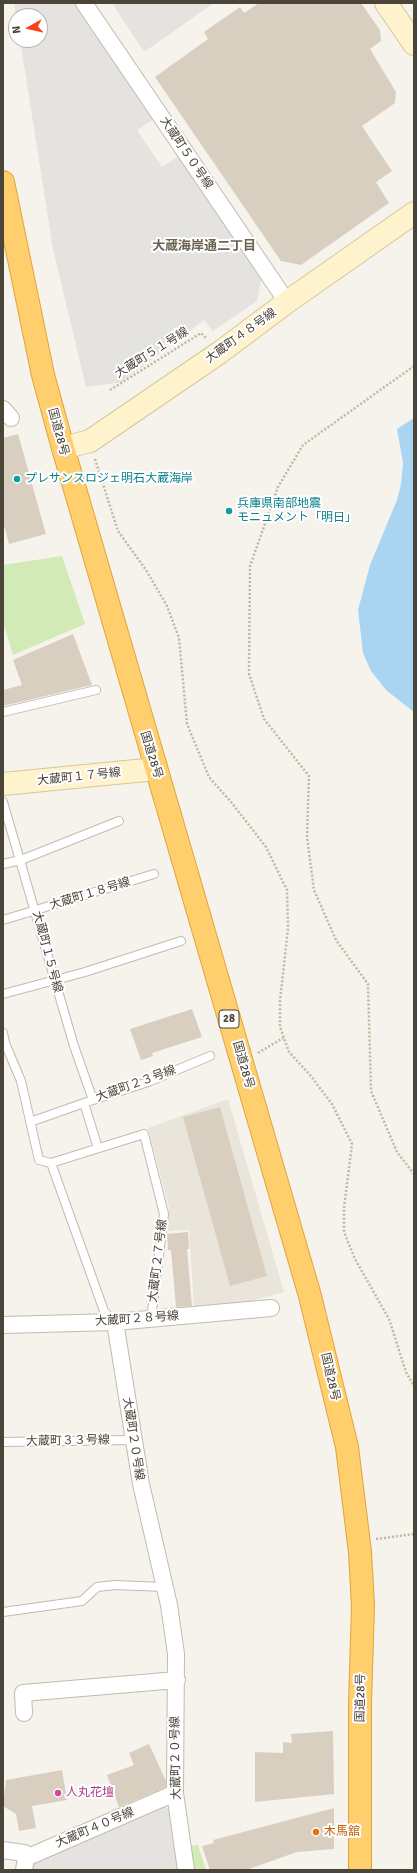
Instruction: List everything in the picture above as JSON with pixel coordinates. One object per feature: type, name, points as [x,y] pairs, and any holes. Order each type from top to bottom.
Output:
[{"type":"highway","name":"国道28号","points":[[3,182],[43,375],[156,769],[307,1285],[347,1447],[358,1542],[363,1606],[360,1703],[360,1870]]},
{"type":"street","name":"大蔵町５０号線","points":[[84,3],[287,302]]},
{"type":"street","points":[[386,3],[414,44]]},
{"type":"street","name":"大蔵町４８号線","points":[[63,448],[90,441],[219,353],[287,302],[414,213]]},
{"type":"street","name":"大蔵町１７号線","points":[[3,784],[156,769]]},
{"type":"street","name":"大蔵町２８号線","points":[[3,1325],[115,1322],[271,1308]]},
{"type":"street","name":"大蔵町２０号線","points":[[115,1322],[140,1484],[169,1605],[176,1654],[175,1794],[186,1870]]},
{"type":"street","points":[[24,1713],[22,1693],[177,1680]]},
{"type":"street","name":"大蔵町４０号線","points":[[25,1864],[175,1794]]},
{"type":"street","points":[[3,1850],[24,1853],[25,1864]]},
{"type":"lane","points":[[3,712],[96,690]]},
{"type":"lane","name":"大蔵町１５号線","points":[[3,802],[36,911],[54,980],[74,1046],[93,1100]]},
{"type":"lane","points":[[3,864],[21,860],[119,821]]},
{"type":"lane","name":"大蔵町１８号線","points":[[3,920],[154,874]]},
{"type":"lane","points":[[3,994],[181,941]]},
{"type":"lane","points":[[3,1033],[5,1045],[21,1081],[39,1160],[51,1163],[104,1311],[115,1322]]},
{"type":"lane","name":"大蔵町２３号線","points":[[98,1148],[84,1103],[148,1082],[210,1056]]},
{"type":"lane","points":[[30,1122],[84,1103]]},
{"type":"lane","name":"大蔵町２７号線","points":[[51,1163],[144,1134],[164,1214],[151,1319]]},
{"type":"lane","name":"大蔵町３３号線","points":[[3,1442],[133,1440]]},
{"type":"lane","points":[[3,1612],[82,1601],[97,1587],[115,1585],[164,1587]]},
{"type":"path","name":"大蔵町５１号線","points":[[110,390],[202,333],[219,353]]},
{"type":"path","points":[[414,366],[303,445],[278,487],[250,566],[249,674],[264,719],[309,776],[307,837],[314,890],[336,940],[368,984],[371,1091],[397,1152],[414,1174]]},
{"type":"path","points":[[90,441],[96,467],[118,531],[146,570],[167,606],[179,638],[187,724],[209,777],[231,802],[266,847],[287,890],[288,928],[280,1001],[280,1028],[289,1052],[310,1075],[332,1104],[352,1144],[344,1208],[344,1232],[355,1259],[389,1319],[406,1372],[414,1386]]},
{"type":"path","points":[[242,1062],[283,1038]]},
{"type":"path","points":[[358,1542],[414,1534]]},
{"type":"shaded area","points":[[14,3],[78,3],[155,118],[137,130],[162,167],[180,155],[262,276],[257,301],[213,331],[204,320],[122,382],[86,387],[53,249],[21,48],[48,48],[48,8],[15,8]]},
{"type":"shaded area","points":[[112,3],[214,3],[144,52]]},
{"type":"shaded area","points":[[228,1099],[284,1292],[247,1302],[194,1307],[189,1230],[167,1231],[169,1207],[148,1128]]},
{"type":"shaded area","points":[[163,1806],[172,1810],[180,1870],[28,1870],[28,1868],[61,1846]]},
{"type":"green space","points":[[62,556],[85,624],[13,655],[3,622],[3,565]]},
{"type":"green space","points":[[198,1845],[206,1870],[194,1870],[191,1846]]},
{"type":"water","points":[[414,418],[414,712],[386,690],[371,671],[363,653],[358,610],[370,565],[397,500],[401,484],[403,463],[397,429]]},
{"type":"building","points":[[259,3],[361,3],[380,30],[381,41],[370,49],[396,92],[395,103],[362,126],[392,171],[376,182],[389,203],[301,265],[281,261],[155,77],[208,39],[204,32],[240,7],[244,13]]},
{"type":"building","name":"プレサンスロジェ明石大蔵海岸","points":[[18,434],[46,534],[9,544],[3,522],[3,438]]},
{"type":"building","points":[[73,634],[92,685],[3,706],[3,690],[22,685],[13,660]]},
{"type":"building","points":[[192,1009],[202,1037],[152,1053],[153,1056],[141,1060],[130,1029]]},
{"type":"building","points":[[220,1107],[267,1276],[230,1286],[183,1117]]},
{"type":"building","points":[[188,1232],[189,1249],[187,1249],[192,1306],[176,1307],[171,1250],[168,1250],[167,1234]]},
{"type":"building","points":[[333,1731],[334,1794],[255,1802],[255,1752],[283,1753],[283,1742],[292,1743],[291,1734]]},
{"type":"building","points":[[149,1744],[166,1781],[166,1787],[119,1807],[107,1775],[134,1765],[129,1753]]},
{"type":"building","points":[[62,1770],[67,1800],[32,1806],[36,1828],[19,1831],[16,1814],[3,1806],[6,1780]]},
{"type":"building","points":[[334,1808],[334,1849],[297,1852],[246,1870],[210,1870],[202,1846],[214,1843],[213,1840]]},
{"type":"place","name":"プレサンスロジェ明石大蔵海岸","points":[[17,479]]},
{"type":"place","name":"兵庫県南部地震 モニュメント「明日」","points":[[229,511]]},
{"type":"place","name":"人丸花壇","points":[[58,1793]]},
{"type":"place","name":"木馬舘","points":[[316,1832]]},
{"type":"district","name":"大蔵海岸通二丁目","points":[[204,247]]}]
